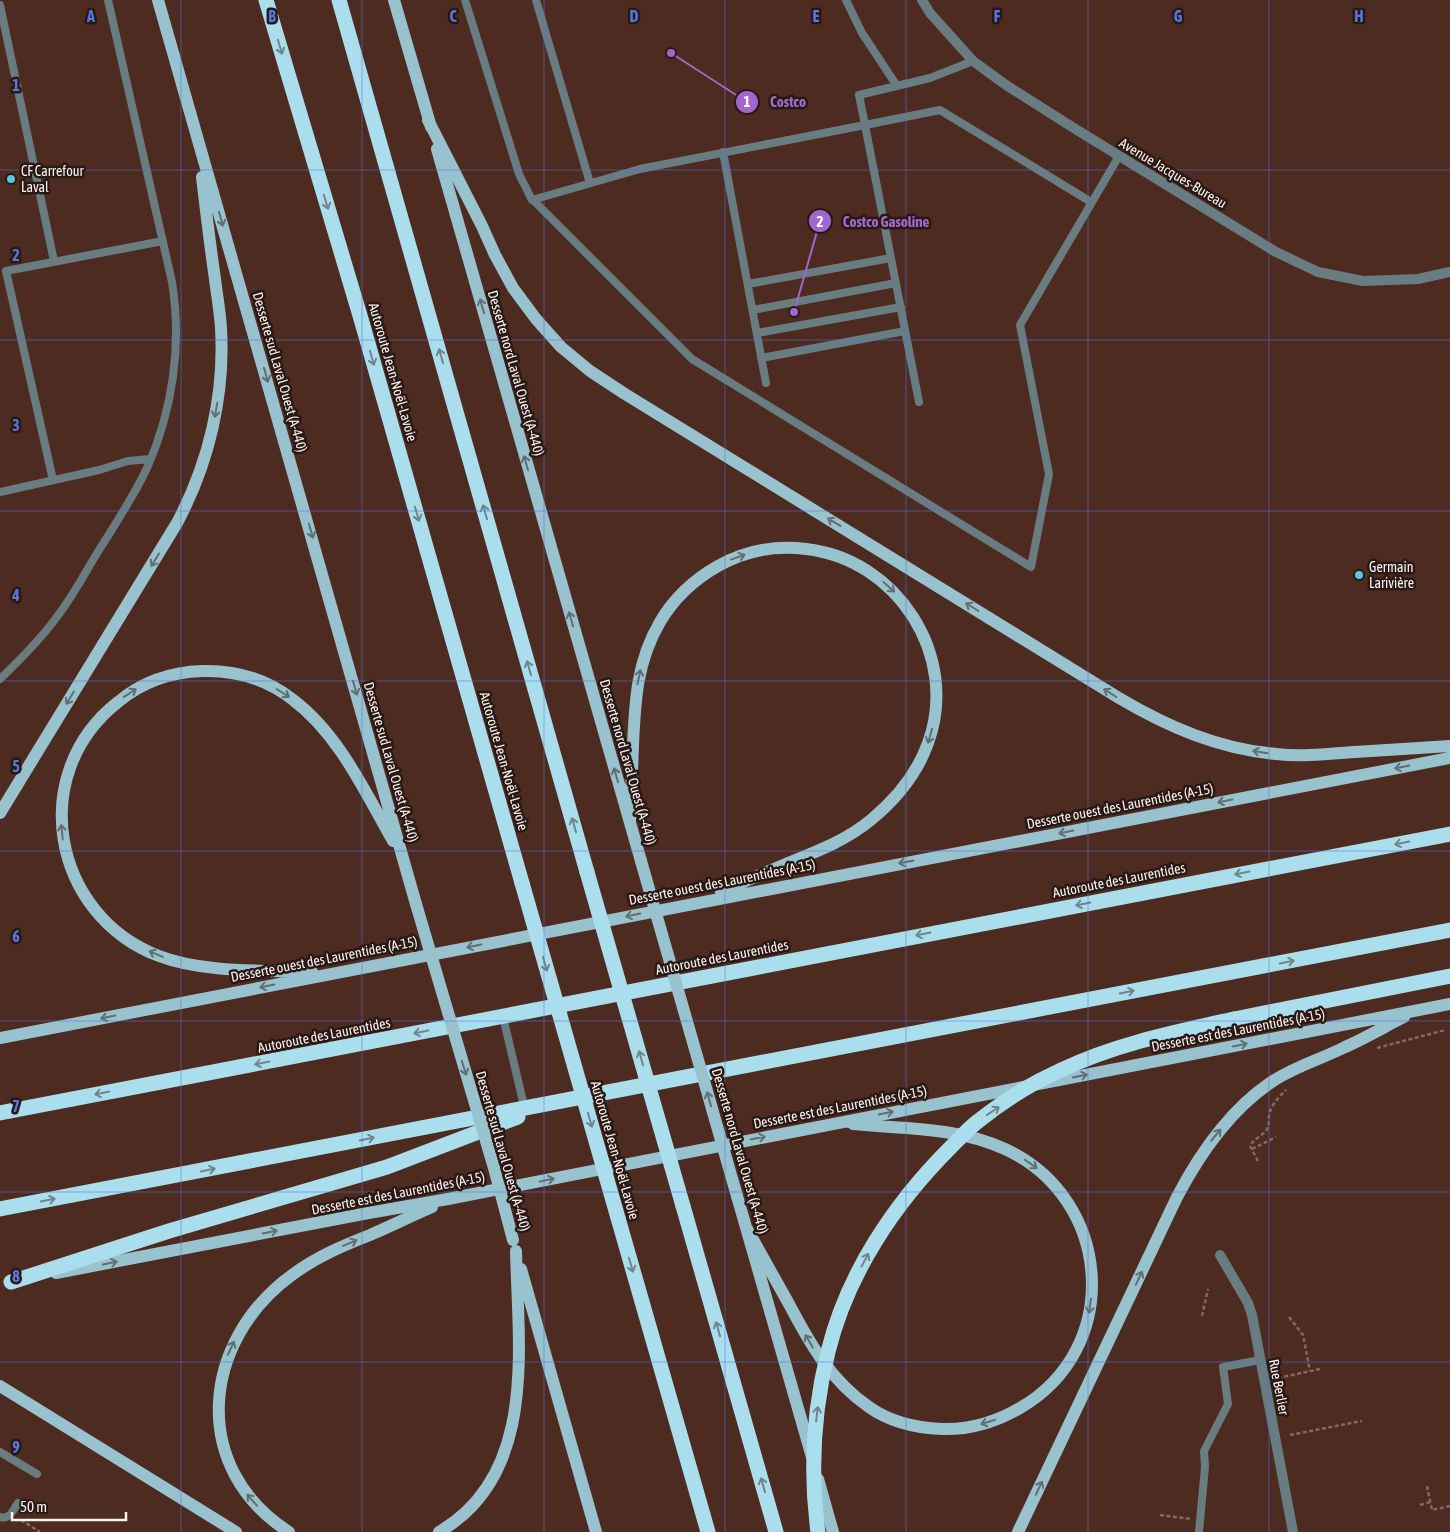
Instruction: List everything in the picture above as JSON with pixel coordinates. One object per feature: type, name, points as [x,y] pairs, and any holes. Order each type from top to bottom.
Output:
[{"type":"highway","name":"Autoroute Jean-Noël-Lavoie","points":[[266,0],[361,319],[708,1532]]},
{"type":"highway","points":[[339,0],[776,1532]]},
{"type":"highway","name":"Autoroute des Laurentides","points":[[0,1113],[1450,834]]},
{"type":"highway","points":[[0,1209],[525,1111],[553,1103],[1450,930]]},
{"type":"highway","points":[[818,1532],[813,1479],[814,1431],[820,1387],[828,1351],[854,1280],[892,1215],[915,1186],[977,1122],[1059,1070],[1104,1052],[1143,1040],[1234,1019],[1450,976]]},
{"type":"highway","points":[[5,1283],[169,1231],[387,1167],[525,1111]]},
{"type":"main road","name":"Desserte sud Laval Ouest (A-440)","points":[[158,0],[402,856],[494,1168],[514,1245],[596,1532]]},
{"type":"main road","name":"Desserte nord Laval Ouest (A-440)","points":[[394,0],[833,1532]]},
{"type":"main road","points":[[428,120],[513,288],[547,333],[576,360],[625,394],[1111,693],[1180,730],[1216,743],[1259,752],[1309,755],[1450,746]]},
{"type":"main road","points":[[0,813],[177,522],[192,492],[208,448],[220,382],[221,327],[197,139]]},
{"type":"main road","points":[[630,822],[635,700],[641,666],[660,622],[677,598],[693,583],[713,569],[739,556],[768,549],[798,548],[823,552],[849,560],[872,574],[895,593],[912,615],[920,630],[930,653],[935,676],[936,694],[932,729],[924,753],[911,777],[881,811],[844,839],[698,902]]},
{"type":"main road","points":[[332,973],[203,967],[184,964],[157,955],[116,931],[104,920],[84,895],[69,864],[62,831],[62,795],[80,745],[89,731],[110,708],[136,689],[148,683],[177,673],[193,671],[219,671],[245,675],[278,689],[318,722],[350,768],[402,856]]},
{"type":"main road","name":"Desserte ouest des Laurentides (A-15)","points":[[0,1038],[1450,758]]},
{"type":"main road","name":"Desserte est des Laurentides (A-15)","points":[[5,1283],[448,1199],[1450,1004]]},
{"type":"main road","points":[[1018,1532],[1177,1197],[1196,1161],[1210,1142],[1240,1108],[1271,1082],[1302,1065],[1342,1049],[1415,1011]]},
{"type":"main road","points":[[747,1229],[803,1331],[822,1361],[850,1392],[880,1414],[920,1427],[954,1429],[975,1426],[1005,1416],[1026,1405],[1058,1377],[1072,1358],[1082,1338],[1089,1315],[1092,1280],[1090,1258],[1084,1233],[1058,1188],[1044,1174],[1016,1155],[972,1136],[838,1123]]},
{"type":"main road","points":[[289,1532],[271,1519],[246,1493],[225,1452],[218,1419],[218,1396],[222,1373],[232,1347],[245,1322],[261,1303],[282,1282],[298,1271],[325,1254],[448,1199]]},
{"type":"main road","points":[[439,1532],[458,1518],[484,1491],[493,1477],[508,1444],[518,1393],[514,1245]]},
{"type":"main road","points":[[0,1386],[236,1532]]},
{"type":"street","name":"Avenue Jacques-Bureau","points":[[922,0],[930,13],[973,61],[1006,85],[1276,252],[1318,272],[1363,281],[1418,279],[1450,272]]},
{"type":"street","name":"Rue Berlier","points":[[1220,1255],[1248,1303],[1252,1315],[1292,1532]]},
{"type":"lane","points":[[0,679],[33,646],[69,600],[134,492],[150,459],[167,407],[175,350],[175,305],[164,240],[108,0]]},
{"type":"lane","points":[[465,0],[519,174],[532,199],[692,359],[1030,567],[1050,474],[1020,325],[1119,156]]},
{"type":"lane","points":[[536,0],[590,183]]},
{"type":"lane","points":[[846,0],[862,33],[897,86]]},
{"type":"lane","points":[[0,5],[54,260]]},
{"type":"lane","points":[[919,402],[859,95],[930,78],[973,61]]},
{"type":"lane","points":[[532,199],[640,168],[940,110],[1091,202]]},
{"type":"lane","points":[[723,152],[766,383]]},
{"type":"lane","points":[[53,480],[6,271],[54,260],[164,240]]},
{"type":"lane","points":[[748,284],[891,258]]},
{"type":"lane","points":[[753,310],[896,283]]},
{"type":"lane","points":[[757,333],[901,307]]},
{"type":"lane","points":[[761,358],[906,331]]},
{"type":"lane","points":[[0,492],[99,470],[128,461],[150,459]]},
{"type":"lane","points":[[503,1016],[525,1111]]},
{"type":"lane","points":[[1199,1532],[1205,1468],[1204,1451],[1228,1404],[1223,1367],[1260,1360]]},
{"type":"lane","points":[[0,1452],[37,1474]]},
{"type":"lane","points":[[0,1517],[9,1516],[18,1503]]},
{"type":"path","points":[[1377,1048],[1445,1030]]},
{"type":"path","points":[[1258,1162],[1250,1146],[1267,1129],[1274,1104],[1288,1088]]},
{"type":"path","points":[[1252,1150],[1276,1137]]},
{"type":"path","points":[[1202,1316],[1208,1289]]},
{"type":"path","points":[[1289,1317],[1303,1335],[1310,1371]]},
{"type":"path","points":[[1278,1378],[1320,1369]]},
{"type":"path","points":[[1290,1435],[1362,1421]]},
{"type":"path","points":[[1427,1486],[1432,1510],[1450,1506]]},
{"type":"path","points":[[1420,1505],[1430,1502]]},
{"type":"path","points":[[1160,1515],[1181,1517]]},
{"type":"path","points":[[16,1518],[40,1532]]},
{"type":"place","name":"Costco","points":[[671,53]]},
{"type":"place","name":"CF Carrefour Laval","points":[[11,179]]},
{"type":"place","name":"Costco Gasoline","points":[[794,312]]},
{"type":"place","name":"Germain Larivière","points":[[1359,575]]}]
